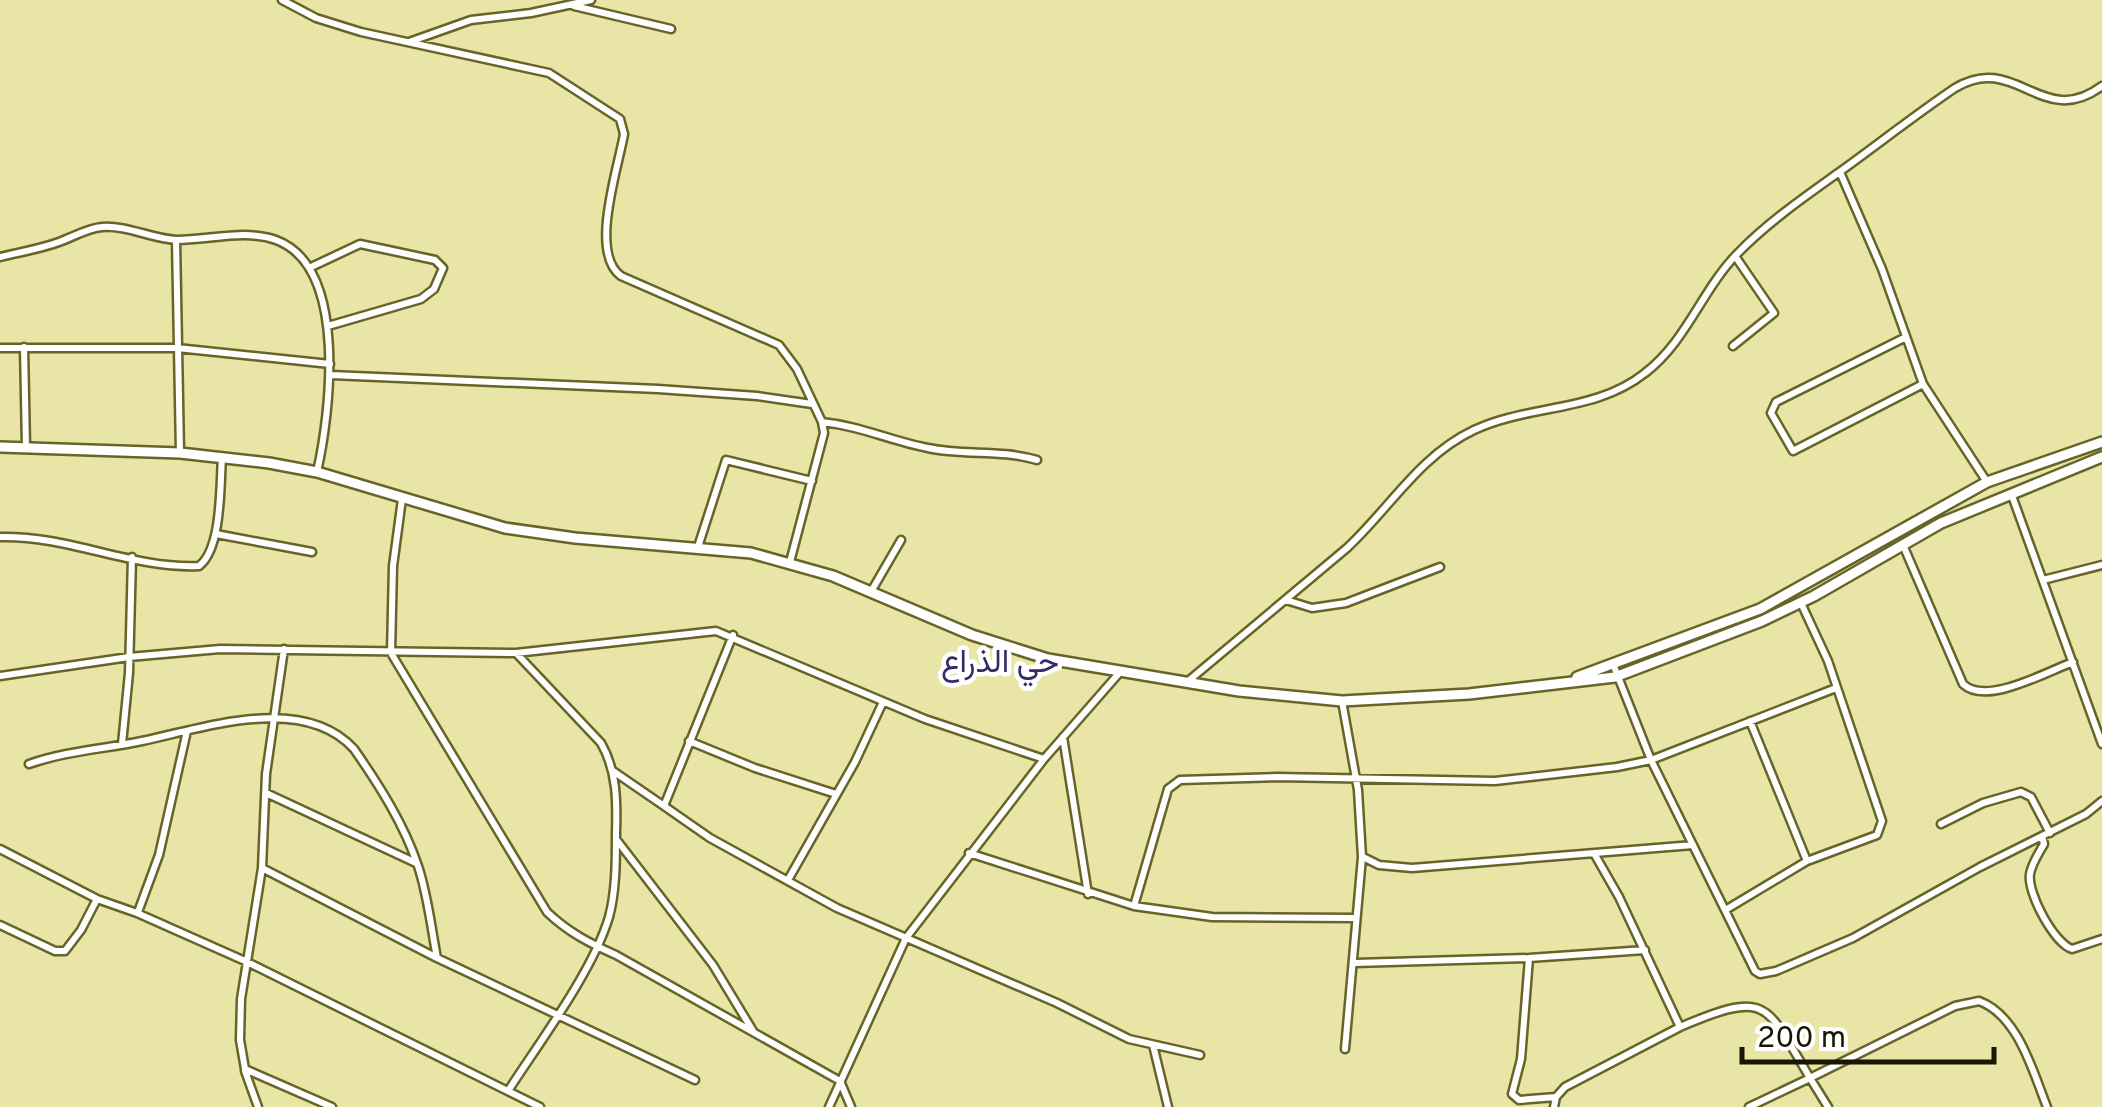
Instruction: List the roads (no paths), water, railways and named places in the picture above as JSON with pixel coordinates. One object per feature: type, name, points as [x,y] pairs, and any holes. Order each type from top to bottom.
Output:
[{"type":"main road","points":[[1565,682],[1760,609],[1987,482],[2102,442]]},
{"type":"main road","points":[[0,448],[180,452],[317,472],[493,525],[537,534],[698,547],[790,562],[872,590],[1009,649],[1079,666],[1342,701],[1469,694],[1616,677],[1762,621],[1941,523],[2102,457]]},
{"type":"street","points":[[282,0],[329,22],[549,72],[616,115],[624,134],[606,228],[612,268],[621,276],[779,345],[791,358],[822,422],[824,443],[790,562]]},
{"type":"street","points":[[409,42],[470,20],[591,0]]},
{"type":"street","points":[[573,6],[671,29]]},
{"type":"street","points":[[1186,683],[1370,526],[1425,462],[1444,446],[1501,420],[1596,399],[1644,374],[1666,354],[1717,276],[1735,256],[1766,228],[1943,96],[1974,78],[2002,78],[2061,102],[2078,100],[2102,86]]},
{"type":"street","points":[[1840,172],[1882,269],[1923,384],[1987,482]]},
{"type":"street","points":[[0,256],[103,227],[176,240],[253,236],[272,238],[288,246],[308,268],[328,326],[332,374],[317,472]]},
{"type":"street","points":[[176,240],[180,452]]},
{"type":"street","points":[[308,268],[360,244],[435,260],[443,268],[434,289],[421,298],[328,326]]},
{"type":"street","points":[[1733,346],[1774,312],[1735,256]]},
{"type":"street","points":[[1906,336],[1776,402],[1771,413],[1793,452],[1923,384]]},
{"type":"street","points":[[24,347],[26,447]]},
{"type":"street","points":[[0,348],[177,348],[330,364]]},
{"type":"street","points":[[332,374],[658,389],[812,404]]},
{"type":"street","points":[[822,422],[861,427],[926,448],[1010,452],[1037,460]]},
{"type":"street","points":[[0,537],[75,544],[199,566],[210,555],[216,534],[222,457]]},
{"type":"street","points":[[698,547],[726,460],[812,481]]},
{"type":"street","points":[[2011,492],[2072,662],[2098,718],[2102,744]]},
{"type":"street","points":[[402,498],[392,566],[391,653],[547,912],[564,929],[840,1081],[851,1107]]},
{"type":"street","points":[[216,534],[312,552]]},
{"type":"street","points":[[872,590],[901,540]]},
{"type":"street","points":[[1903,544],[1969,690],[1999,691],[2072,662]]},
{"type":"street","points":[[122,744],[132,557]]},
{"type":"street","points":[[2043,580],[2102,565]]},
{"type":"street","points":[[1285,600],[1312,608],[1346,604],[1440,568]]},
{"type":"street","points":[[1727,910],[1807,861],[1877,835],[1882,821],[1822,646],[1800,602]]},
{"type":"street","points":[[0,676],[129,657],[220,649],[516,653],[716,631],[883,702],[1044,759]]},
{"type":"street","points":[[664,806],[733,635]]},
{"type":"street","points":[[258,1107],[245,1070],[240,1017],[245,962],[262,868],[272,719],[284,649]]},
{"type":"street","points":[[508,1091],[596,946],[613,896],[616,839],[613,771],[601,743],[516,653]]},
{"type":"street","points":[[1612,663],[1651,760],[1760,974],[1852,938],[2102,802]]},
{"type":"street","points":[[829,1107],[906,938],[1062,736],[1121,671]]},
{"type":"street","points":[[1134,906],[1154,828],[1173,784],[1196,778],[1495,781],[1651,760],[1836,688]]},
{"type":"street","points":[[1342,701],[1356,777],[1362,857],[1345,1050]]},
{"type":"street","points":[[788,880],[855,762],[883,702]]},
{"type":"street","points":[[29,764],[50,756],[187,731],[223,720],[272,719],[314,725],[344,737],[388,802],[418,864],[437,958]]},
{"type":"street","points":[[1750,721],[1807,861]]},
{"type":"street","points":[[138,913],[159,855],[187,731]]},
{"type":"street","points":[[1062,736],[1088,894]]},
{"type":"street","points":[[689,740],[755,768],[836,794]]},
{"type":"street","points":[[613,771],[710,838],[836,908],[1058,1003],[1129,1039],[1200,1055]]},
{"type":"street","points":[[1941,824],[1983,803],[2020,792],[2030,797],[2046,834],[2030,871],[2030,882],[2056,938],[2072,949],[2102,939]]},
{"type":"street","points":[[266,793],[418,864]]},
{"type":"street","points":[[616,839],[712,966],[753,1032]]},
{"type":"street","points":[[1362,857],[1395,868],[1693,846]]},
{"type":"street","points":[[0,849],[97,899],[138,913],[245,962],[540,1107]]},
{"type":"street","points":[[970,854],[1134,906],[1212,918],[1356,918]]},
{"type":"street","points":[[1595,855],[1680,1027]]},
{"type":"street","points":[[262,868],[437,958],[695,1080]]},
{"type":"street","points":[[0,925],[55,951],[65,951],[97,899]]},
{"type":"street","points":[[1354,963],[1645,950]]},
{"type":"street","points":[[1529,958],[1520,1059],[1512,1094],[1519,1100],[1556,1097]]},
{"type":"street","points":[[1749,1107],[1955,1006],[1979,1001],[1996,1012],[2015,1035],[2047,1107]]},
{"type":"street","points":[[1554,1107],[1556,1097],[1565,1087],[1680,1027],[1738,1006],[1761,1008],[1774,1018],[1828,1107]]},
{"type":"street","points":[[1153,1044],[1168,1107]]},
{"type":"street","points":[[245,1070],[332,1107]]},
{"type":"district","name":"حي الذراع","points":[[1000,661]]}]
